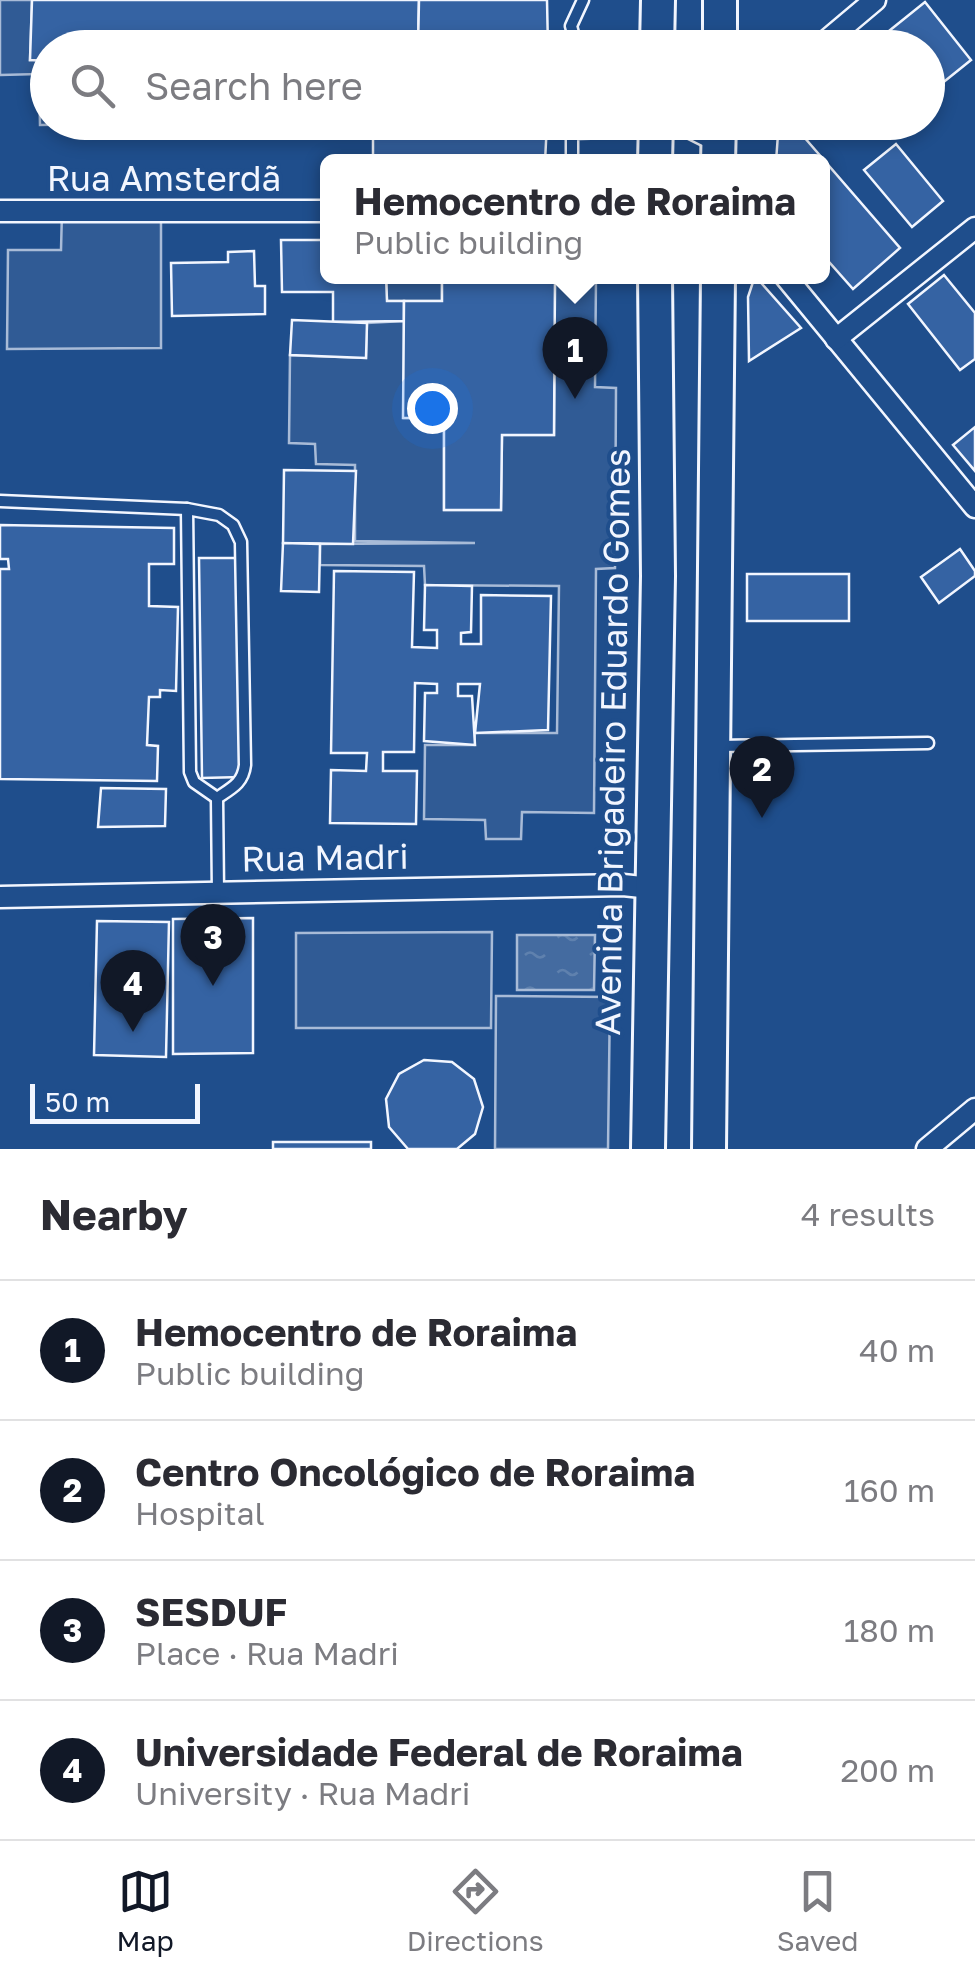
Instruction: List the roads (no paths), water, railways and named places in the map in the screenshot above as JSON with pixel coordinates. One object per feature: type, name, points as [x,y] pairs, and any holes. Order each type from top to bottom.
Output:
[{"type":"main road","points":[[657,30],[658,0]]},
{"type":"main road","points":[[720,0],[720,30]]},
{"type":"main road","name":"Avenida Brigadeiro Eduardo Gomes","points":[[648,1149],[658,576],[656,284]]},
{"type":"main road","points":[[709,1149],[718,284]]},
{"type":"main road","points":[[658,576],[669,548],[687,540],[702,550],[714,592]]},
{"type":"street","points":[[839,30],[874,0]]},
{"type":"street","name":"Rua Amsterdã","points":[[0,211],[320,211]]},
{"type":"street","points":[[836,339],[975,228]]},
{"type":"street","points":[[791,284],[975,507]]},
{"type":"street","name":"Rua Madri","points":[[0,897],[623,884],[650,888]]},
{"type":"street","points":[[927,1149],[975,1108]]},
{"type":"lane","points":[[572,30],[583,0]]},
{"type":"lane","points":[[0,501],[187,508],[220,515],[234,525],[241,542],[245,765],[244,777],[217,798]]},
{"type":"lane","points":[[187,508],[190,772],[194,782],[217,798]]},
{"type":"lane","points":[[713,746],[928,743]]},
{"type":"lane","points":[[217,798],[218,893]]},
{"type":"water","points":[[517,935],[595,935],[594,990],[517,990]]},
{"type":"place","name":"Hemocentro de Roraima","points":[[575,399]]},
{"type":"place","name":"Centro Oncológico de Roraima","points":[[762,818]]},
{"type":"place","name":"SESDUF","points":[[213,986]]},
{"type":"place","name":"Universidade Federal de Roraima","points":[[133,1032]]}]
